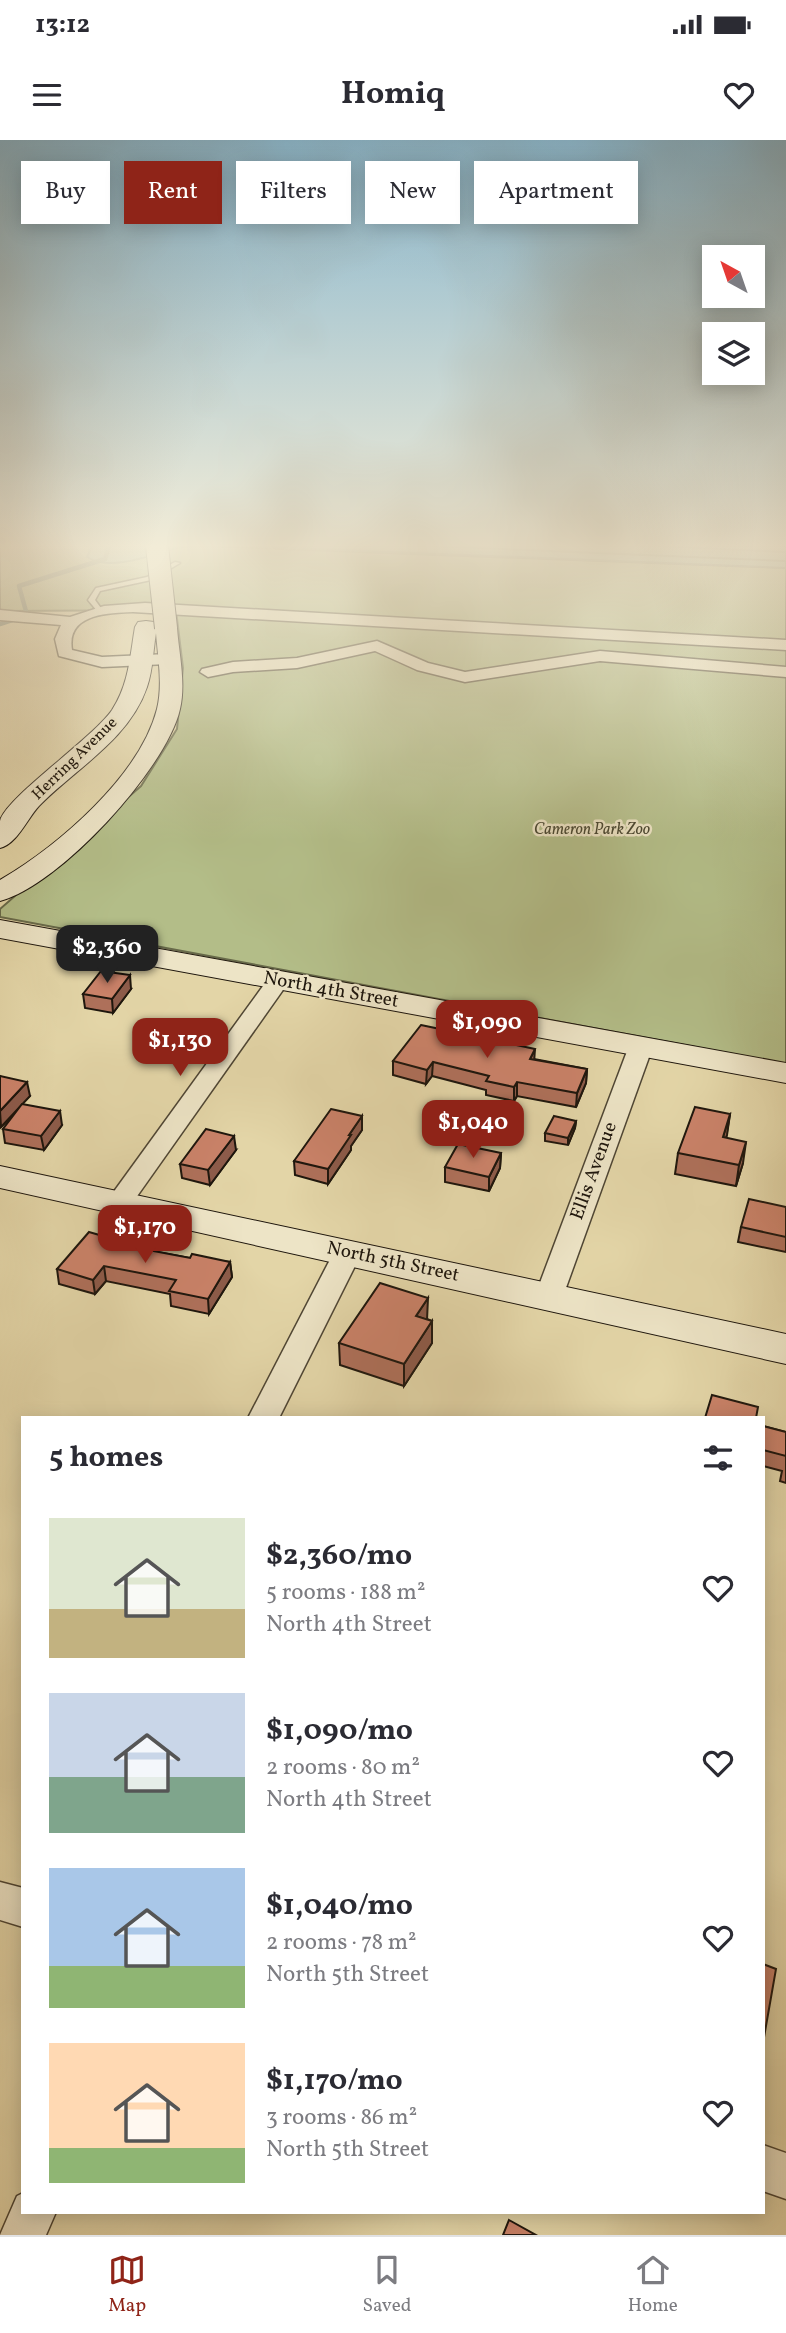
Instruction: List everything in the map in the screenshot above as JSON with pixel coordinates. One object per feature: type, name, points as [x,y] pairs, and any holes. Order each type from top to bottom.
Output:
[{"type":"main road","name":"Herring Avenue","points":[[0,840],[7,827],[36,795],[82,756],[118,719],[135,690],[140,660],[148,644]]},
{"type":"main road","name":"Herring Avenue","points":[[0,892],[64,847],[137,773],[162,730],[169,708],[168,659],[162,644]]},
{"type":"main road","name":"North 4th Street","points":[[0,929],[786,1073]]},
{"type":"main road","name":"North 5th Street","points":[[0,1177],[786,1349]]},
{"type":"street","points":[[63,644],[65,653],[74,659],[168,659]]},
{"type":"street","points":[[766,644],[786,645]]},
{"type":"street","points":[[208,672],[233,667],[297,663],[377,646],[423,667],[465,677],[600,656],[786,672]]},
{"type":"street","points":[[119,1203],[279,980]]},
{"type":"street","name":"Ellis Avenue","points":[[549,1296],[641,1046]]},
{"type":"street","points":[[264,1416],[348,1252]]},
{"type":"street","points":[[765,2169],[786,2176]]},
{"type":"street","points":[[22,2235],[32,2214]]},
{"type":"green space","name":"Cameron Park Zoo","points":[[180,644],[786,644],[786,1064],[0,917],[0,909],[141,786],[177,729],[183,668]]},
{"type":"building","points":[[101,971],[130,975],[112,999],[83,994]]},
{"type":"building","points":[[421,1025],[535,1049],[530,1059],[587,1069],[577,1093],[517,1082],[514,1087],[486,1081],[489,1076],[433,1062],[427,1070],[393,1061]]},
{"type":"building","points":[[0,1076],[27,1082],[0,1111]]},
{"type":"building","points":[[22,1104],[60,1111],[41,1136],[3,1129]]},
{"type":"building","points":[[695,1107],[730,1114],[723,1137],[746,1142],[739,1165],[678,1153]]},
{"type":"building","points":[[331,1109],[362,1116],[328,1169],[294,1161]]},
{"type":"building","points":[[554,1116],[576,1121],[568,1138],[545,1133]]},
{"type":"building","points":[[206,1129],[234,1136],[208,1170],[180,1164]]},
{"type":"building","points":[[458,1144],[501,1153],[489,1177],[445,1167]]},
{"type":"building","points":[[749,1199],[786,1207],[786,1237],[741,1227]]},
{"type":"building","points":[[89,1232],[124,1242],[122,1245],[190,1258],[192,1254],[230,1262],[208,1299],[169,1291],[176,1280],[104,1266],[93,1280],[57,1269]]},
{"type":"building","points":[[380,1283],[428,1298],[416,1316],[432,1321],[404,1364],[339,1343]]},
{"type":"building","points":[[712,1395],[758,1407],[756,1416],[706,1416]]},
{"type":"building","points":[[765,1427],[786,1432],[786,1456],[765,1451]]},
{"type":"building","points":[[765,1965],[776,1969],[765,2032]]},
{"type":"building","points":[[509,2220],[536,2235],[503,2235]]}]
